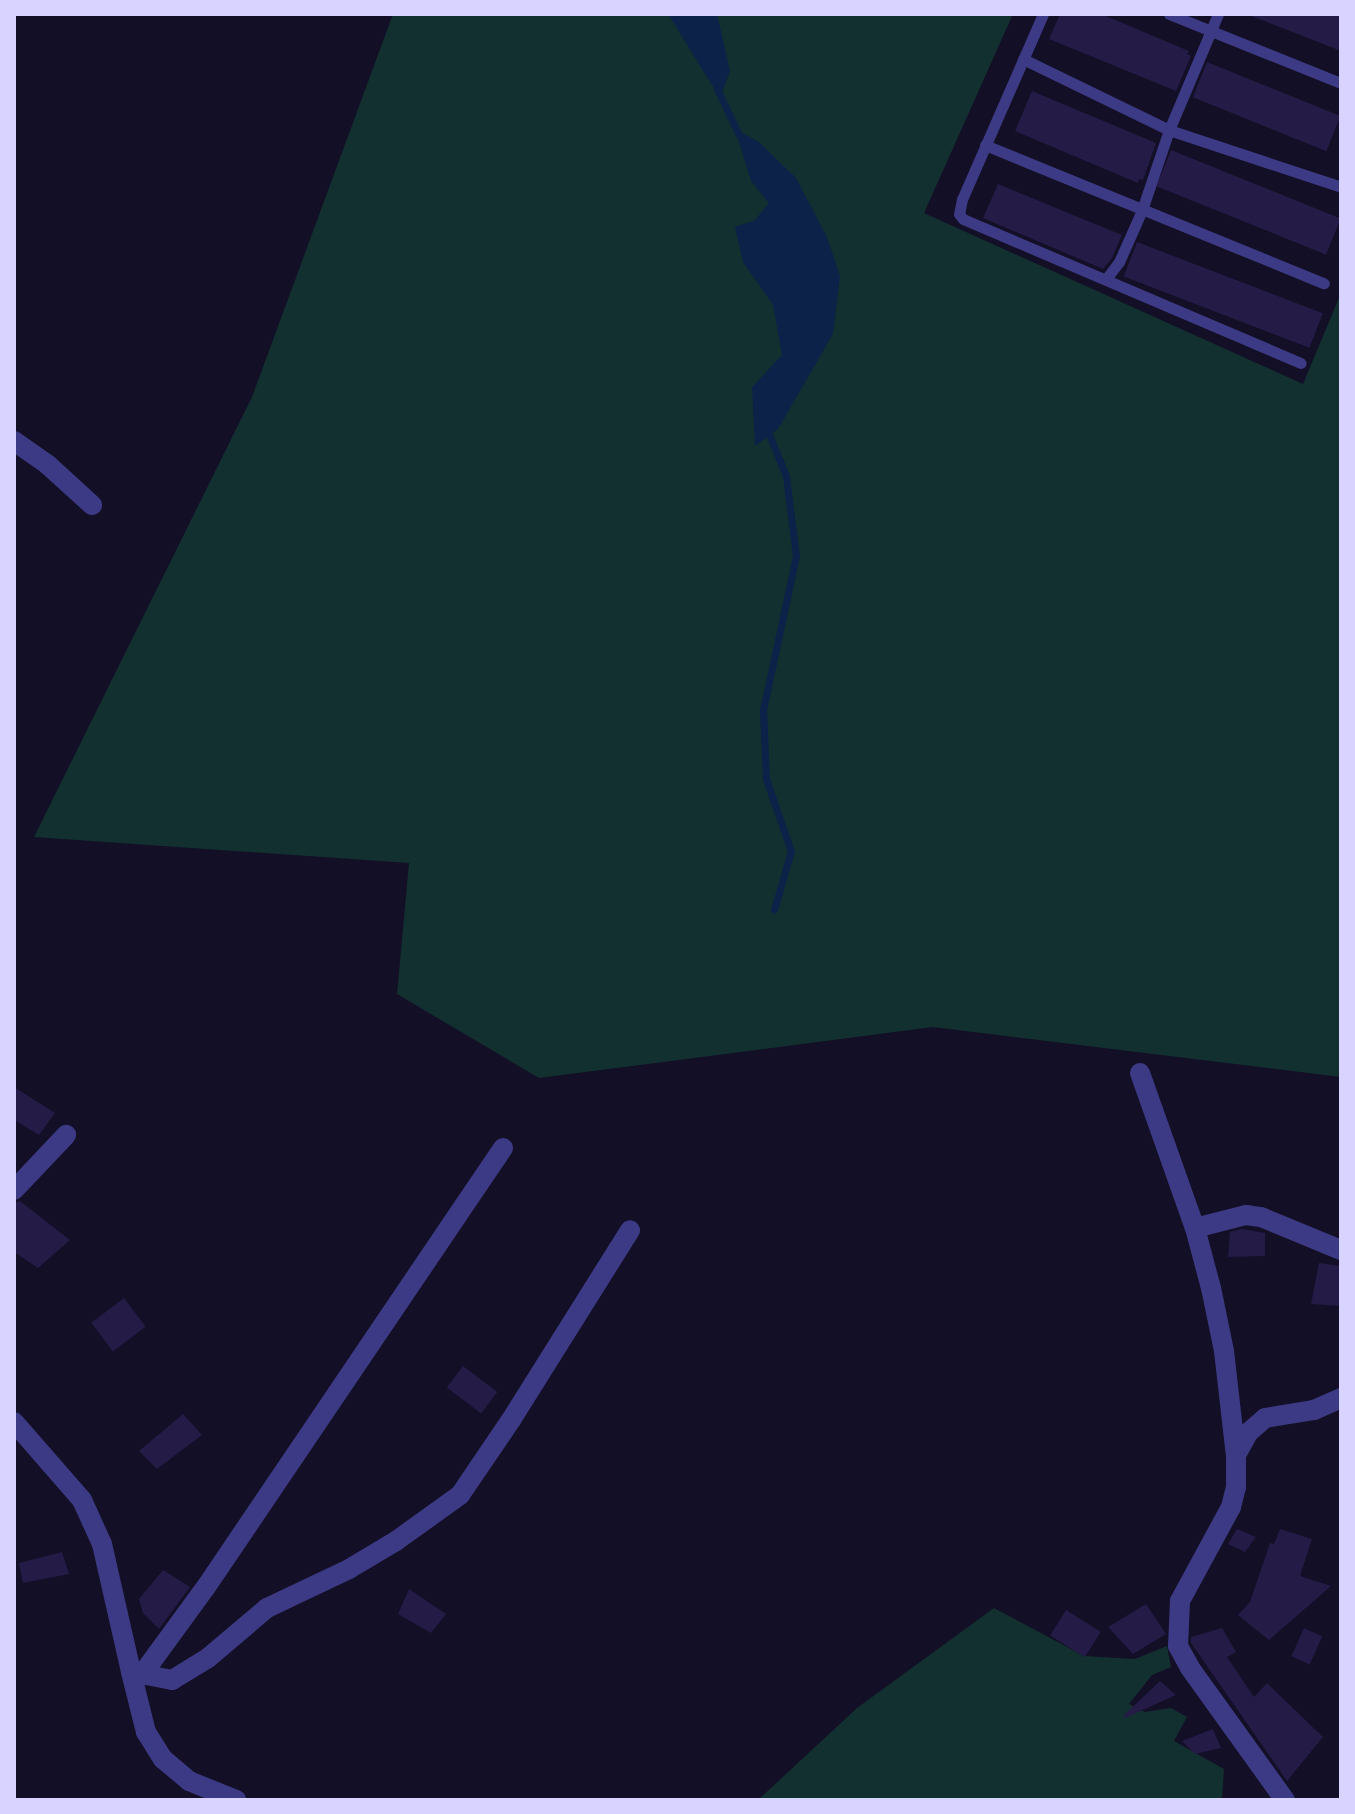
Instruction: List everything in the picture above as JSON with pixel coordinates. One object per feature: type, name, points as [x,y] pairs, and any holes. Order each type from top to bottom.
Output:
[{"type":"street","points":[[14,441],[47,464],[92,505]]},
{"type":"street","points":[[1140,1073],[1195,1228],[1224,1351],[1236,1456],[1236,1487],[1231,1507],[1180,1601],[1178,1646],[1190,1668],[1285,1800]]},
{"type":"street","points":[[14,1190],[66,1135]]},
{"type":"street","points":[[136,1674],[215,1575],[503,1148]]},
{"type":"street","points":[[1195,1228],[1246,1215],[1261,1217],[1341,1250]]},
{"type":"street","points":[[136,1674],[172,1680],[185,1675],[267,1608],[373,1555],[460,1495],[511,1420],[630,1230]]},
{"type":"street","points":[[1236,1456],[1249,1432],[1265,1418],[1314,1410],[1341,1398]]},
{"type":"street","points":[[14,1422],[82,1500],[102,1544],[136,1674],[146,1732],[163,1759],[189,1781],[236,1800]]},
{"type":"lane","points":[[1043,14],[960,207],[963,219],[1085,274],[1106,279],[1301,363]]},
{"type":"lane","points":[[1169,14],[1341,83]]},
{"type":"lane","points":[[1106,279],[1119,262],[1142,210],[1169,130],[1218,14]]},
{"type":"lane","points":[[1023,59],[1169,130],[1341,187]]},
{"type":"lane","points":[[985,145],[1324,283]]},
{"type":"green space","points":[[393,14],[1013,14],[924,213],[1303,384],[1341,293],[1341,1077],[933,1027],[539,1078],[397,994],[409,863],[34,837],[252,397]]},
{"type":"green space","points":[[994,1608],[1084,1656],[1135,1659],[1167,1646],[1171,1667],[1152,1675],[1129,1704],[1145,1712],[1171,1708],[1187,1717],[1174,1741],[1224,1769],[1222,1800],[758,1800],[857,1708]]},
{"type":"water","points":[[668,14],[717,14],[730,71],[720,98]]},
{"type":"water","points":[[735,129],[759,142],[796,178],[827,237],[840,276],[833,334],[778,429],[755,446],[752,387],[782,355],[773,305],[743,262],[735,227],[755,220],[769,203],[751,181]]},
{"type":"building","points":[[1060,14],[1101,14],[1189,51],[1187,54],[1191,56],[1176,91],[1049,39]]},
{"type":"building","points":[[1250,14],[1341,14],[1341,51],[1249,15]]},
{"type":"building","points":[[1207,62],[1341,116],[1326,151],[1193,97]]},
{"type":"building","points":[[1032,91],[1156,143],[1143,180],[1139,179],[1138,183],[1015,131]]},
{"type":"building","points":[[1171,150],[1341,219],[1326,255],[1156,186]]},
{"type":"building","points":[[998,184],[1122,235],[1112,258],[1103,269],[983,218]]},
{"type":"building","points":[[1137,242],[1323,313],[1310,348],[1124,277]]},
{"type":"building","points":[[14,1087],[55,1113],[39,1135],[14,1120]]},
{"type":"building","points":[[20,1201],[70,1240],[38,1268],[14,1252],[14,1203]]},
{"type":"building","points":[[1242,1229],[1265,1233],[1265,1256],[1228,1257],[1230,1232]]},
{"type":"building","points":[[1319,1263],[1341,1266],[1341,1306],[1311,1304]]},
{"type":"building","points":[[124,1298],[146,1327],[113,1351],[91,1323]]},
{"type":"building","points":[[463,1366],[497,1392],[481,1413],[447,1388]]},
{"type":"building","points":[[183,1414],[202,1435],[157,1469],[139,1451]]},
{"type":"building","points":[[1237,1529],[1256,1537],[1245,1552],[1228,1544]]},
{"type":"building","points":[[1280,1529],[1312,1539],[1300,1576],[1331,1586],[1269,1640],[1238,1615],[1250,1602],[1270,1543],[1274,1544]]},
{"type":"building","points":[[62,1552],[69,1574],[23,1583],[19,1563]]},
{"type":"building","points":[[163,1570],[190,1587],[159,1629],[143,1613],[139,1599]]},
{"type":"building","points":[[409,1589],[446,1614],[431,1633],[398,1614]]},
{"type":"building","points":[[1146,1604],[1166,1634],[1133,1654],[1108,1627]]},
{"type":"building","points":[[1066,1610],[1101,1632],[1085,1657],[1050,1635]]},
{"type":"building","points":[[1222,1628],[1236,1652],[1227,1657],[1254,1697],[1267,1683],[1323,1737],[1287,1781],[1191,1643],[1191,1637]]},
{"type":"building","points":[[1304,1628],[1322,1636],[1310,1664],[1291,1656]]},
{"type":"building","points":[[1160,1681],[1176,1695],[1125,1718],[1123,1716]]},
{"type":"building","points":[[1213,1729],[1221,1748],[1195,1754],[1182,1741]]},
{"type":"waterway","points":[[717,89],[739,135]]},
{"type":"waterway","points":[[766,427],[786,476],[796,556],[763,710],[766,779],[791,851],[774,910]]}]
